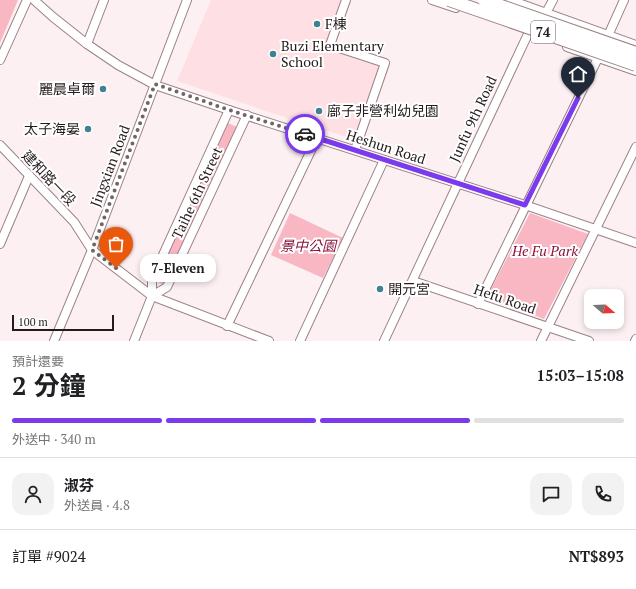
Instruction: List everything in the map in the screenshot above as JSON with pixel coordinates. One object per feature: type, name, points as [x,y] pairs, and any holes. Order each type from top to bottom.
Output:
[{"type":"highway","name":"74","points":[[449,0],[636,64]]},
{"type":"highway","name":"74","points":[[484,0],[636,53]]},
{"type":"street","points":[[0,60],[27,0]]},
{"type":"street","name":"Heshun Road","points":[[34,0],[87,44],[118,65],[155,84],[229,110],[525,205],[636,243]]},
{"type":"street","points":[[87,44],[104,0]]},
{"type":"street","name":"Jingxian Road","points":[[54,341],[92,250],[187,0]]},
{"type":"street","points":[[346,0],[330,45],[385,63],[355,150]]},
{"type":"street","points":[[432,0],[636,71]]},
{"type":"street","points":[[510,0],[636,45]]},
{"type":"street","name":"Junfu 9th Road","points":[[384,341],[528,34],[546,13],[553,0]]},
{"type":"street","points":[[478,304],[598,58],[624,0]]},
{"type":"street","name":"Taihe 6th Street","points":[[134,341],[152,296],[152,279],[229,110]]},
{"type":"street","name":"Taihe 6th Street","points":[[152,296],[167,287],[248,115]]},
{"type":"street","points":[[227,326],[317,138]]},
{"type":"street","name":"建和路一段","points":[[0,145],[74,222],[92,250],[152,296],[269,341]]},
{"type":"street","points":[[541,341],[636,147]]},
{"type":"street","points":[[300,341],[384,160]]},
{"type":"street","points":[[0,244],[29,176]]},
{"type":"street","name":"Hefu Road","points":[[413,281],[589,341]]},
{"type":"shaded area","name":"Buzi Elementary School","points":[[211,0],[346,0],[330,45],[385,63],[359,141],[177,81]]},
{"type":"green space","points":[[0,0],[18,0],[0,43]]},
{"type":"green space","points":[[228,123],[237,127],[163,285],[155,280]]},
{"type":"green space","name":"景中公園","points":[[290,213],[343,238],[323,278],[271,255]]},
{"type":"green space","name":"He Fu Park","points":[[530,213],[588,234],[544,319],[487,297]]},
{"type":"way so far","points":[[116,268],[92,250],[155,84],[229,110],[305,134]]},
{"type":"place","name":"F棟","points":[[317,24]]},
{"type":"place","name":"Buzi Elementary School","points":[[273,54]]},
{"type":"place","name":"麗晨卓爾","points":[[103,89]]},
{"type":"place","name":"廍子非營利幼兒園","points":[[319,111]]},
{"type":"place","name":"太子海晏","points":[[88,129]]},
{"type":"place","name":"7-Eleven","points":[[116,268]]},
{"type":"place","name":"開元宮","points":[[380,289]]},
{"type":"route","points":[[305,134],[525,205],[578,98]]}]
